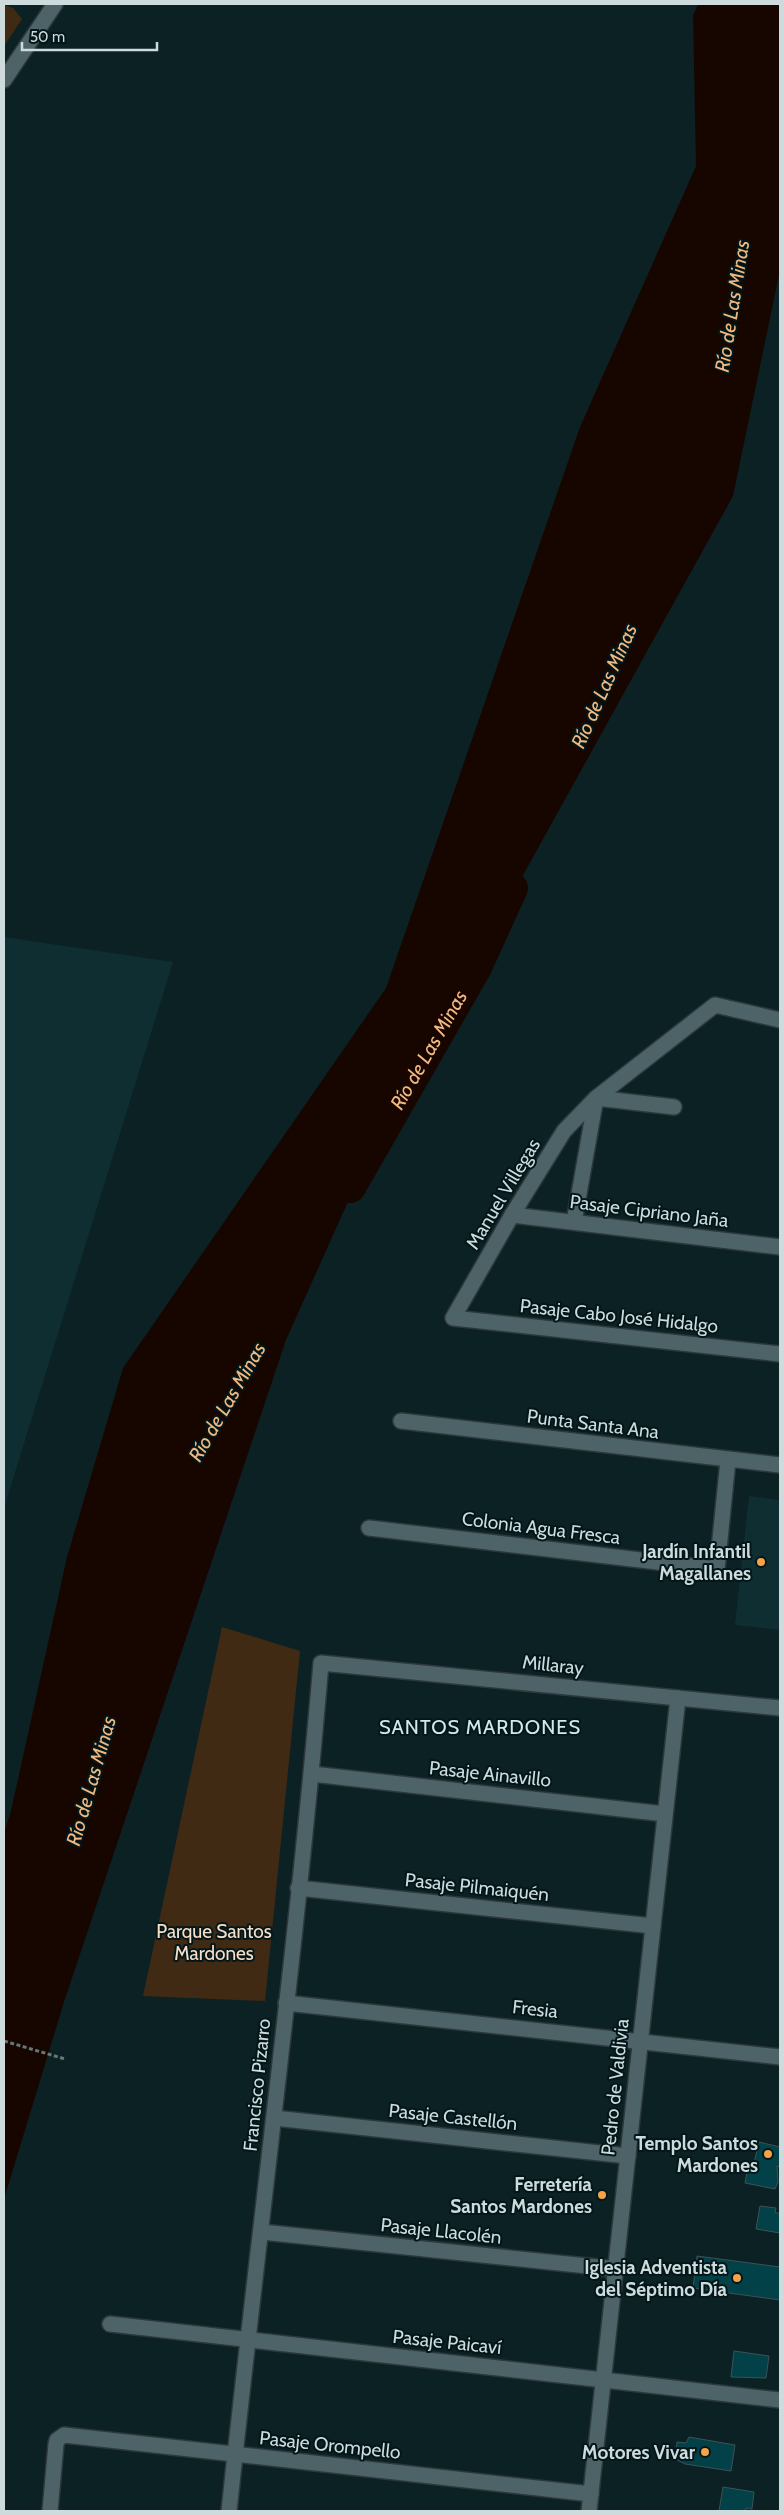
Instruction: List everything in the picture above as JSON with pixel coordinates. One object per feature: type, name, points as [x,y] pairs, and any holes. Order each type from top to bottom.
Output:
[{"type":"street","points":[[4,80],[55,4]]},
{"type":"street","name":"Manuel Villegas","points":[[453,1318],[512,1215],[564,1131],[596,1098],[715,1005],[780,1020]]},
{"type":"street","points":[[574,1222],[596,1098],[674,1107]]},
{"type":"street","name":"Pasaje Cipriano Jaña","points":[[512,1215],[780,1247]]},
{"type":"street","name":"Pasaje Cabo José Hidalgo","points":[[453,1318],[780,1354]]},
{"type":"street","name":"Punta Santa Ana","points":[[401,1421],[780,1465]]},
{"type":"street","name":"Colonia Agua Fresca","points":[[369,1528],[717,1569],[728,1460]]},
{"type":"street","name":"Millaray","points":[[321,1663],[780,1708]]},
{"type":"street","name":"Francisco Pizarro","points":[[230,2511],[312,1774],[321,1663]]},
{"type":"street","name":"Pedro de Valdivia","points":[[589,2511],[678,1698]]},
{"type":"street","name":"Pasaje Ainavillo","points":[[312,1774],[665,1814]]},
{"type":"street","name":"Pasaje Pilmaiquén","points":[[298,1888],[652,1926]]},
{"type":"street","name":"Fresia","points":[[286,2003],[640,2040],[780,2057]]},
{"type":"street","name":"Pasaje Castellón","points":[[274,2118],[628,2156]]},
{"type":"street","name":"Pasaje Llacolén","points":[[262,2232],[616,2269]]},
{"type":"street","name":"Pasaje Paicaví","points":[[110,2324],[780,2400]]},
{"type":"street","name":"Pasaje Orompello","points":[[50,2511],[56,2444],[57,2440],[64,2435],[591,2494]]},
{"type":"path","points":[[4,2041],[65,2059]]},
{"type":"shaded area","points":[[4,937],[173,962],[4,1508]]},
{"type":"shaded area","name":"Jardín Infantil Magallanes","points":[[749,1496],[780,1500],[780,1630],[735,1625]]},
{"type":"green space","points":[[4,5],[13,8],[22,19],[4,46]]},
{"type":"green space","name":"Parque Santos Mardones","points":[[222,1627],[300,1651],[265,2001],[143,1996]]},
{"type":"water","points":[[698,4],[780,4],[780,270],[733,496],[372,1148],[286,1340],[64,2002],[4,2199],[4,1833],[11,1811],[67,1557],[123,1368],[386,988],[580,427],[696,166],[693,16]]},
{"type":"building","points":[[759,2142],[780,2147],[780,2167],[777,2166],[778,2182],[775,2189],[745,2183],[749,2162],[754,2163]]},
{"type":"building","points":[[760,2206],[776,2208],[775,2213],[780,2213],[780,2233],[756,2229]]},
{"type":"building","name":"Iglesia Adventista del Séptimo Día","points":[[697,2256],[780,2267],[780,2300],[693,2288]]},
{"type":"building","points":[[734,2351],[769,2356],[766,2378],[731,2377]]},
{"type":"building","name":"Motores Vivar","points":[[689,2437],[735,2445],[731,2471],[685,2464],[675,2459],[677,2442],[686,2443]]},
{"type":"building","points":[[723,2487],[754,2492],[752,2509],[746,2508],[746,2511],[719,2511]]},
{"type":"waterway","name":"Río de Las Minas","points":[[350,1187],[476,967],[512,888]]},
{"type":"place","name":"Jardín Infantil Magallanes","points":[[761,1562]]},
{"type":"place","name":"Templo Santos Mardones","points":[[768,2154]]},
{"type":"place","name":"Ferretería Santos Mardones","points":[[602,2195]]},
{"type":"place","name":"Iglesia Adventista del Séptimo Día","points":[[737,2278]]},
{"type":"place","name":"Motores Vivar","points":[[705,2452]]},
{"type":"district","name":"SANTOS MARDONES","points":[[480,1727]]}]
